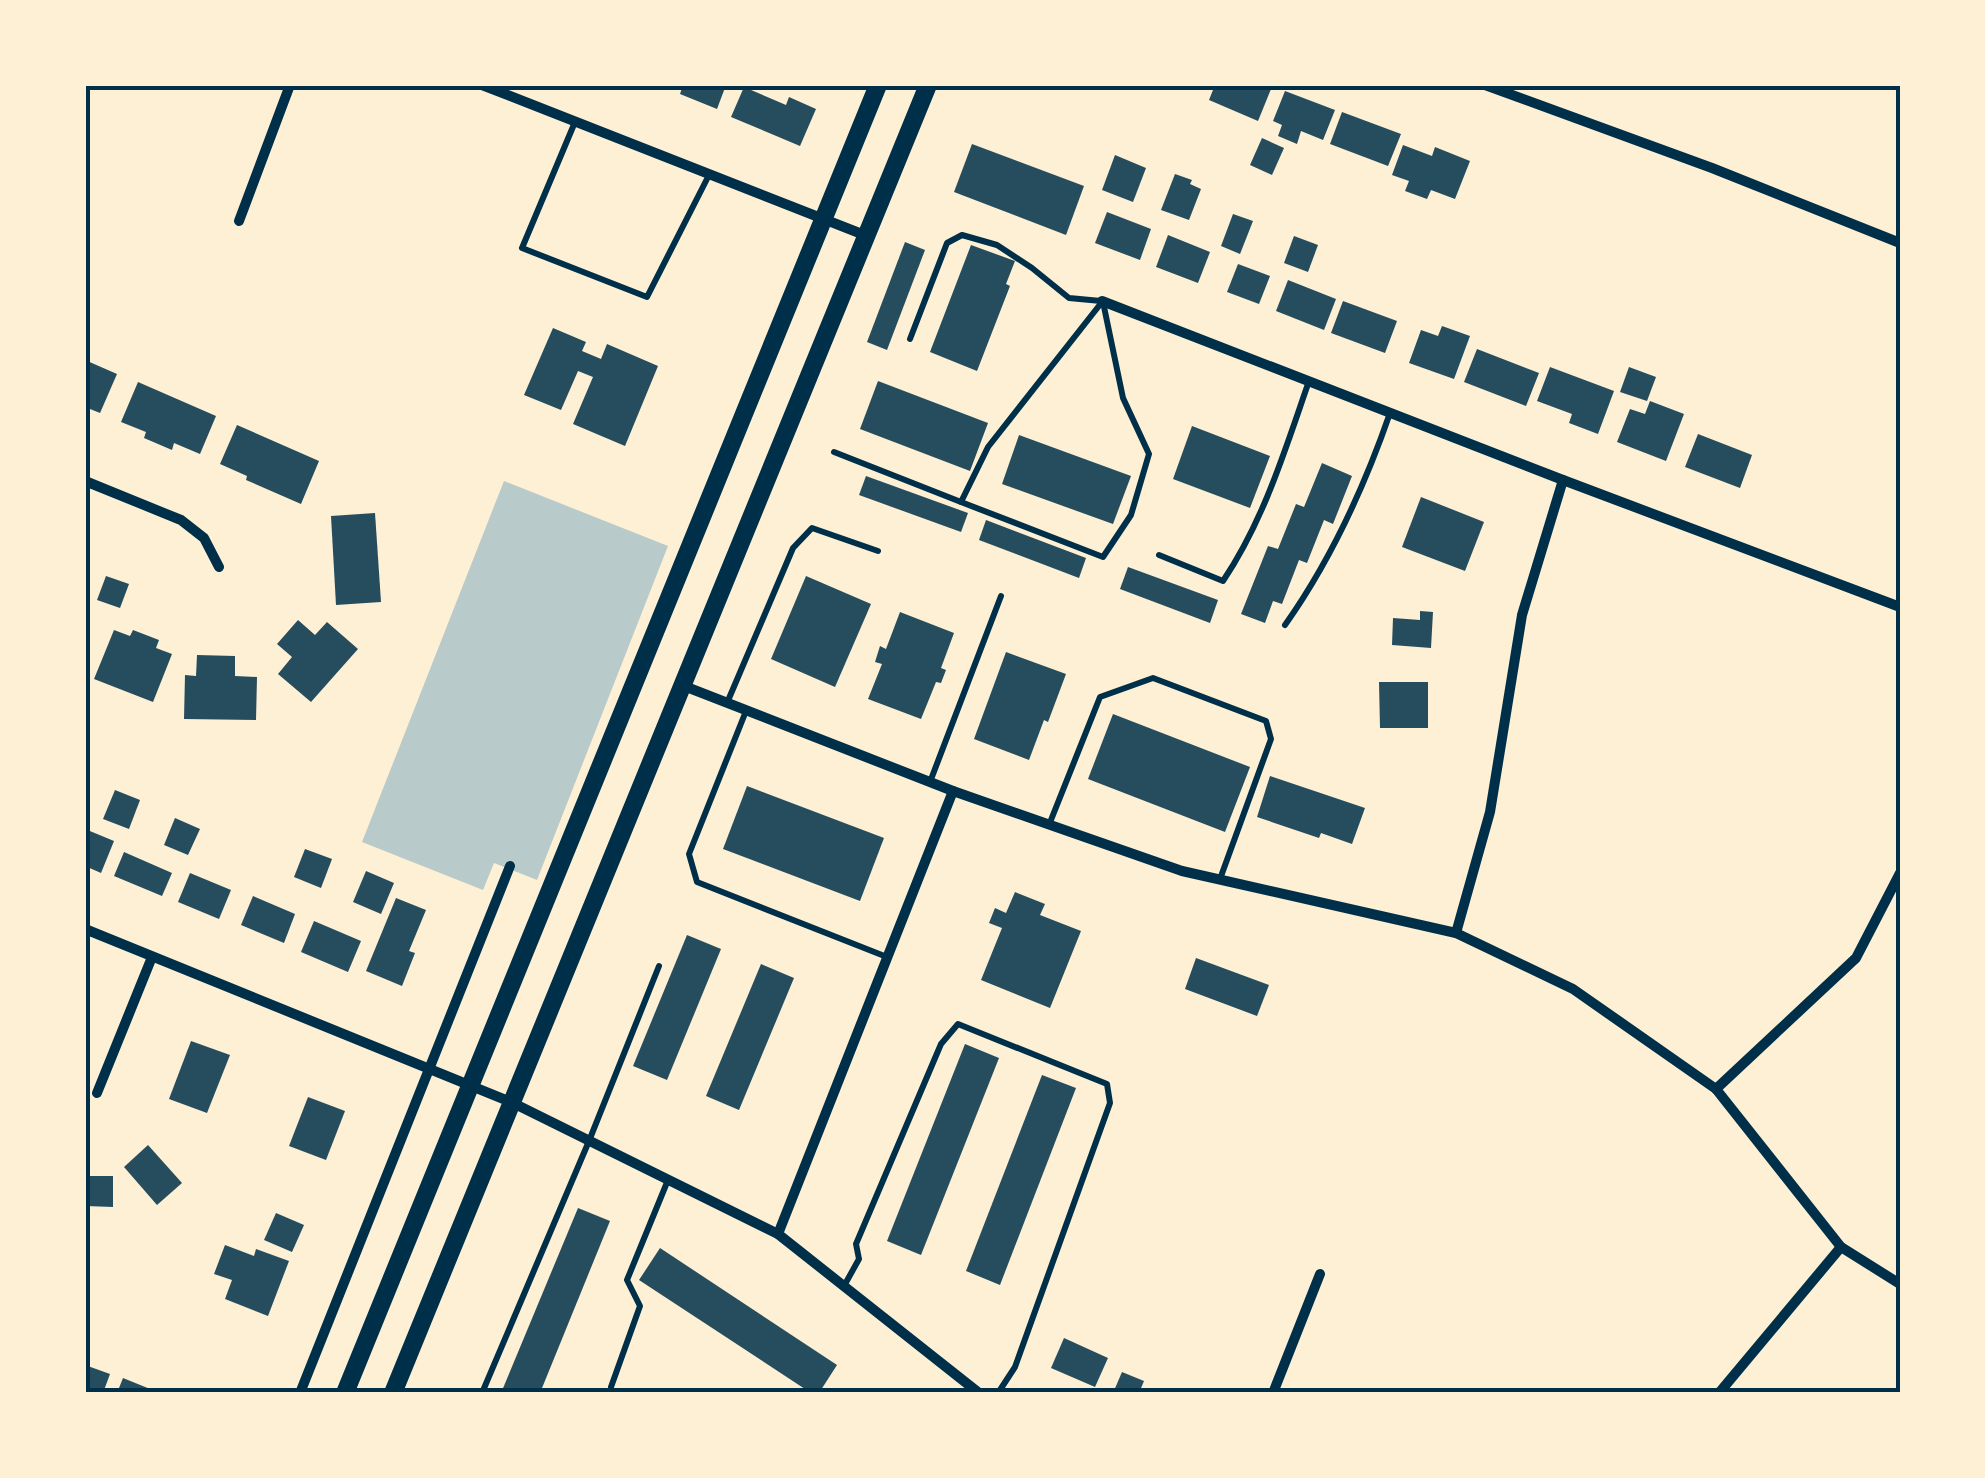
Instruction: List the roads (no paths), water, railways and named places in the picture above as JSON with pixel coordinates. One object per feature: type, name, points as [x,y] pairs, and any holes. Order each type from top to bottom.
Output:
[{"type":"main road","points":[[345,1393],[878,85]]},
{"type":"main road","points":[[394,1393],[928,85]]},
{"type":"street","points":[[239,222],[290,85]]},
{"type":"street","points":[[482,85],[867,236]]},
{"type":"street","points":[[1485,85],[1712,168],[1900,243]]},
{"type":"street","points":[[1102,301],[1900,607]]},
{"type":"street","points":[[1456,933],[1490,812],[1522,614],[1563,480]]},
{"type":"street","points":[[85,481],[181,520],[204,538],[219,567]]},
{"type":"street","points":[[684,686],[954,791],[1182,872],[1456,933],[1572,989],[1716,1089],[1842,1247],[1900,1284]]},
{"type":"street","points":[[778,1234],[954,791]]},
{"type":"street","points":[[300,1393],[510,866]]},
{"type":"street","points":[[1716,1089],[1856,958],[1900,872]]},
{"type":"street","points":[[85,929],[510,1102],[778,1234],[979,1393]]},
{"type":"street","points":[[97,1093],[152,957]]},
{"type":"street","points":[[1719,1393],[1842,1247]]},
{"type":"street","points":[[1273,1393],[1320,1274]]},
{"type":"lane","points":[[575,121],[522,248],[557,262],[646,296],[710,174]]},
{"type":"lane","points":[[910,338],[947,243],[962,234],[997,245],[1070,298],[1102,301]]},
{"type":"lane","points":[[961,502],[988,447],[1102,301]]},
{"type":"lane","points":[[834,452],[1103,557],[1131,515],[1149,454],[1123,398],[1102,301]]},
{"type":"lane","points":[[1159,556],[1223,581],[1240,557],[1269,497],[1309,381]]},
{"type":"lane","points":[[1284,625],[1306,595],[1352,512],[1390,413]]},
{"type":"lane","points":[[727,702],[793,548],[812,528],[878,551]]},
{"type":"lane","points":[[930,782],[1002,596]]},
{"type":"lane","points":[[1049,824],[1100,697],[1153,678],[1266,721],[1271,739],[1219,880]]},
{"type":"lane","points":[[747,710],[690,854],[697,882],[888,957]]},
{"type":"lane","points":[[482,1393],[659,966]]},
{"type":"lane","points":[[844,1286],[859,1259],[856,1244],[941,1044],[958,1024],[1107,1084],[1110,1104],[1015,1367],[998,1393]]},
{"type":"lane","points":[[611,1387],[640,1306],[627,1280],[668,1180]]}]
